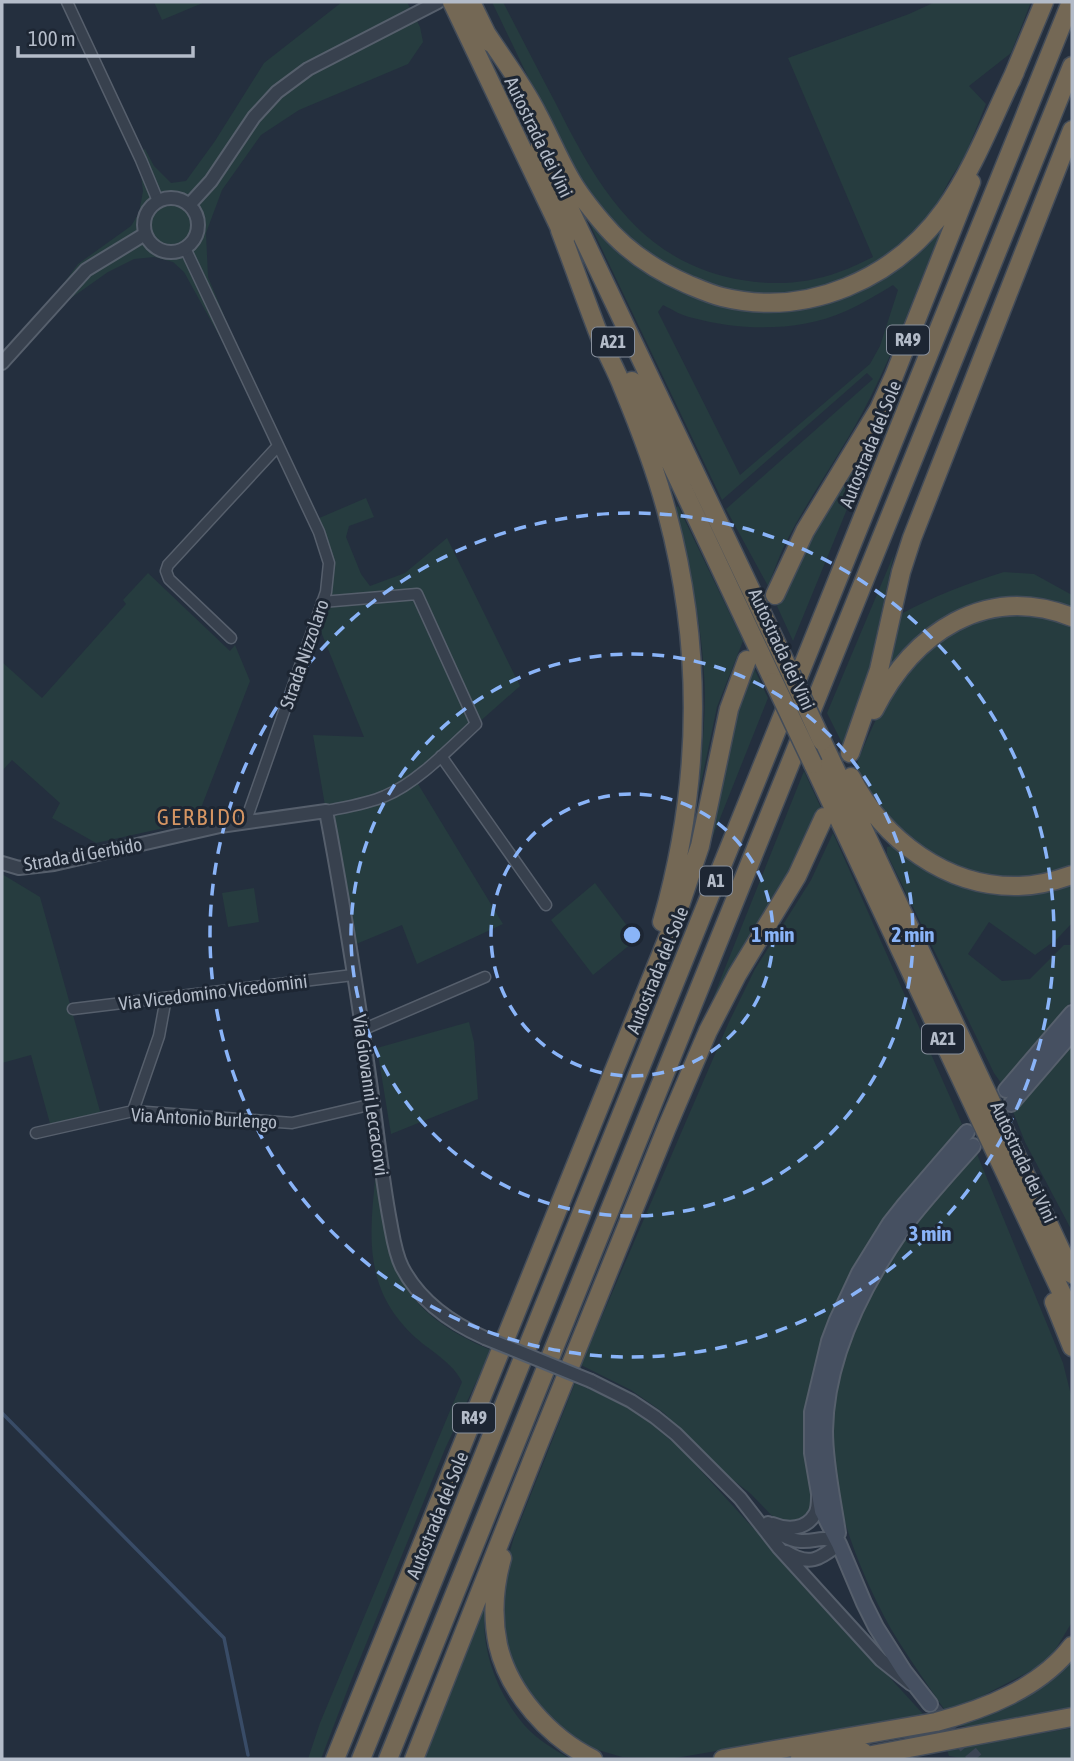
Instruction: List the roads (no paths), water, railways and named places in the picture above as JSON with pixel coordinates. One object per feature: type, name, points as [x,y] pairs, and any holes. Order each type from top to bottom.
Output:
[{"type":"highway","name":"Autostrada dei Vini","points":[[452,2],[561,230],[783,672]]},
{"type":"highway","name":"Autostrada dei Vini","points":[[471,2],[783,672],[813,764],[1072,1315]]},
{"type":"highway","name":"R49","points":[[775,595],[805,531],[867,431],[894,376],[1044,2]]},
{"type":"highway","name":"Autostrada del Sole","points":[[361,1759],[1071,2]]},
{"type":"highway","points":[[486,33],[536,111],[572,182],[603,224],[637,256],[668,276],[724,298],[757,303],[798,301],[841,290],[879,271],[916,242],[945,209],[960,185],[1015,72]]},
{"type":"highway","name":"A1","points":[[388,1759],[1072,66]]},
{"type":"highway","points":[[1072,130],[912,538],[901,572],[879,670],[852,756],[889,684],[914,655],[945,628],[977,611],[1004,606],[1035,606],[1072,617]]},
{"type":"highway","points":[[1024,255],[1072,146]]},
{"type":"highway","points":[[561,230],[602,342],[623,386],[667,513],[690,625],[694,670],[693,745],[678,862],[647,973],[628,1019],[611,1077]]},
{"type":"highway","name":"R49","points":[[335,1759],[674,920],[696,858],[729,709],[747,660]]},
{"type":"highway","points":[[783,672],[872,812],[915,853],[966,879],[996,885],[1036,885],[1072,875]]},
{"type":"highway","name":"Autostrada dei Vini","points":[[824,735],[1072,1274]]},
{"type":"highway","points":[[414,1759],[537,1448],[708,1031],[737,975],[797,876],[824,817]]},
{"type":"highway","points":[[966,1089],[1009,1205],[1072,1347]]},
{"type":"highway","points":[[537,1448],[501,1562],[495,1602],[496,1634],[503,1660],[515,1684],[537,1715],[560,1737],[593,1759]]},
{"type":"highway","points":[[723,1759],[936,1722],[957,1716],[995,1702],[1027,1685],[1056,1664],[1072,1646]]},
{"type":"highway","points":[[851,1759],[1072,1717]]},
{"type":"highway","points":[[560,1737],[587,1753],[605,1759]]},
{"type":"highway","points":[[792,1759],[898,1751]]},
{"type":"main road","points":[[1072,1013],[1009,1097],[1072,1033]]},
{"type":"main road","points":[[930,1704],[876,1627],[822,1511],[812,1453],[812,1412],[823,1362],[837,1320],[859,1273],[890,1223],[967,1132]]},
{"type":"main road","points":[[839,1545],[825,1433],[828,1396],[839,1352],[856,1310],[889,1249],[905,1226],[973,1146]]},
{"type":"street","points":[[67,2],[158,201]]},
{"type":"street","points":[[190,205],[211,181],[254,117],[277,92],[308,69],[438,2]]},
{"type":"street","points":[[169,198],[190,205],[198,223],[197,232],[185,248],[167,252],[150,243],[144,225],[145,215],[151,207],[158,201],[169,198]]},
{"type":"street","points":[[2,363],[86,270],[145,234]]},
{"type":"street","name":"Strada Nizzolaro","points":[[185,248],[319,532],[328,563],[326,592],[245,823]]},
{"type":"street","points":[[231,638],[169,579],[166,571],[168,565],[278,446]]},
{"type":"street","name":"Strada di Gerbido","points":[[2,863],[19,868],[54,864],[220,826],[359,805],[386,796],[409,782],[476,724],[417,594],[322,602]]},
{"type":"street","points":[[441,756],[546,905]]},
{"type":"street","name":"Via Giovanni Leccacorvi","points":[[326,811],[337,867],[385,1195],[396,1251],[409,1279],[432,1306],[460,1326],[591,1381],[631,1401],[655,1417],[676,1434],[740,1498],[779,1548],[881,1661],[917,1689]]},
{"type":"street","name":"Via Vicedomino Vicedomini","points":[[73,1009],[353,975]]},
{"type":"street","points":[[362,1030],[485,977]]},
{"type":"street","points":[[133,1111],[159,1036],[166,998]]},
{"type":"street","name":"Via Antonio Burlengo","points":[[36,1133],[133,1111],[292,1123],[373,1104]]},
{"type":"street","points":[[753,1509],[778,1526],[798,1527],[815,1515],[818,1493]]},
{"type":"street","points":[[740,1498],[777,1532],[785,1536],[800,1541],[824,1538],[839,1545]]},
{"type":"street","points":[[779,1548],[793,1557],[817,1560],[839,1545]]},
{"type":"waterway","points":[[2,1413],[224,1638],[248,1755]]},
{"type":"tunnel","points":[[930,1704],[976,1759]]},
{"type":"district","name":"GERBIDO","points":[[202,817]]}]
